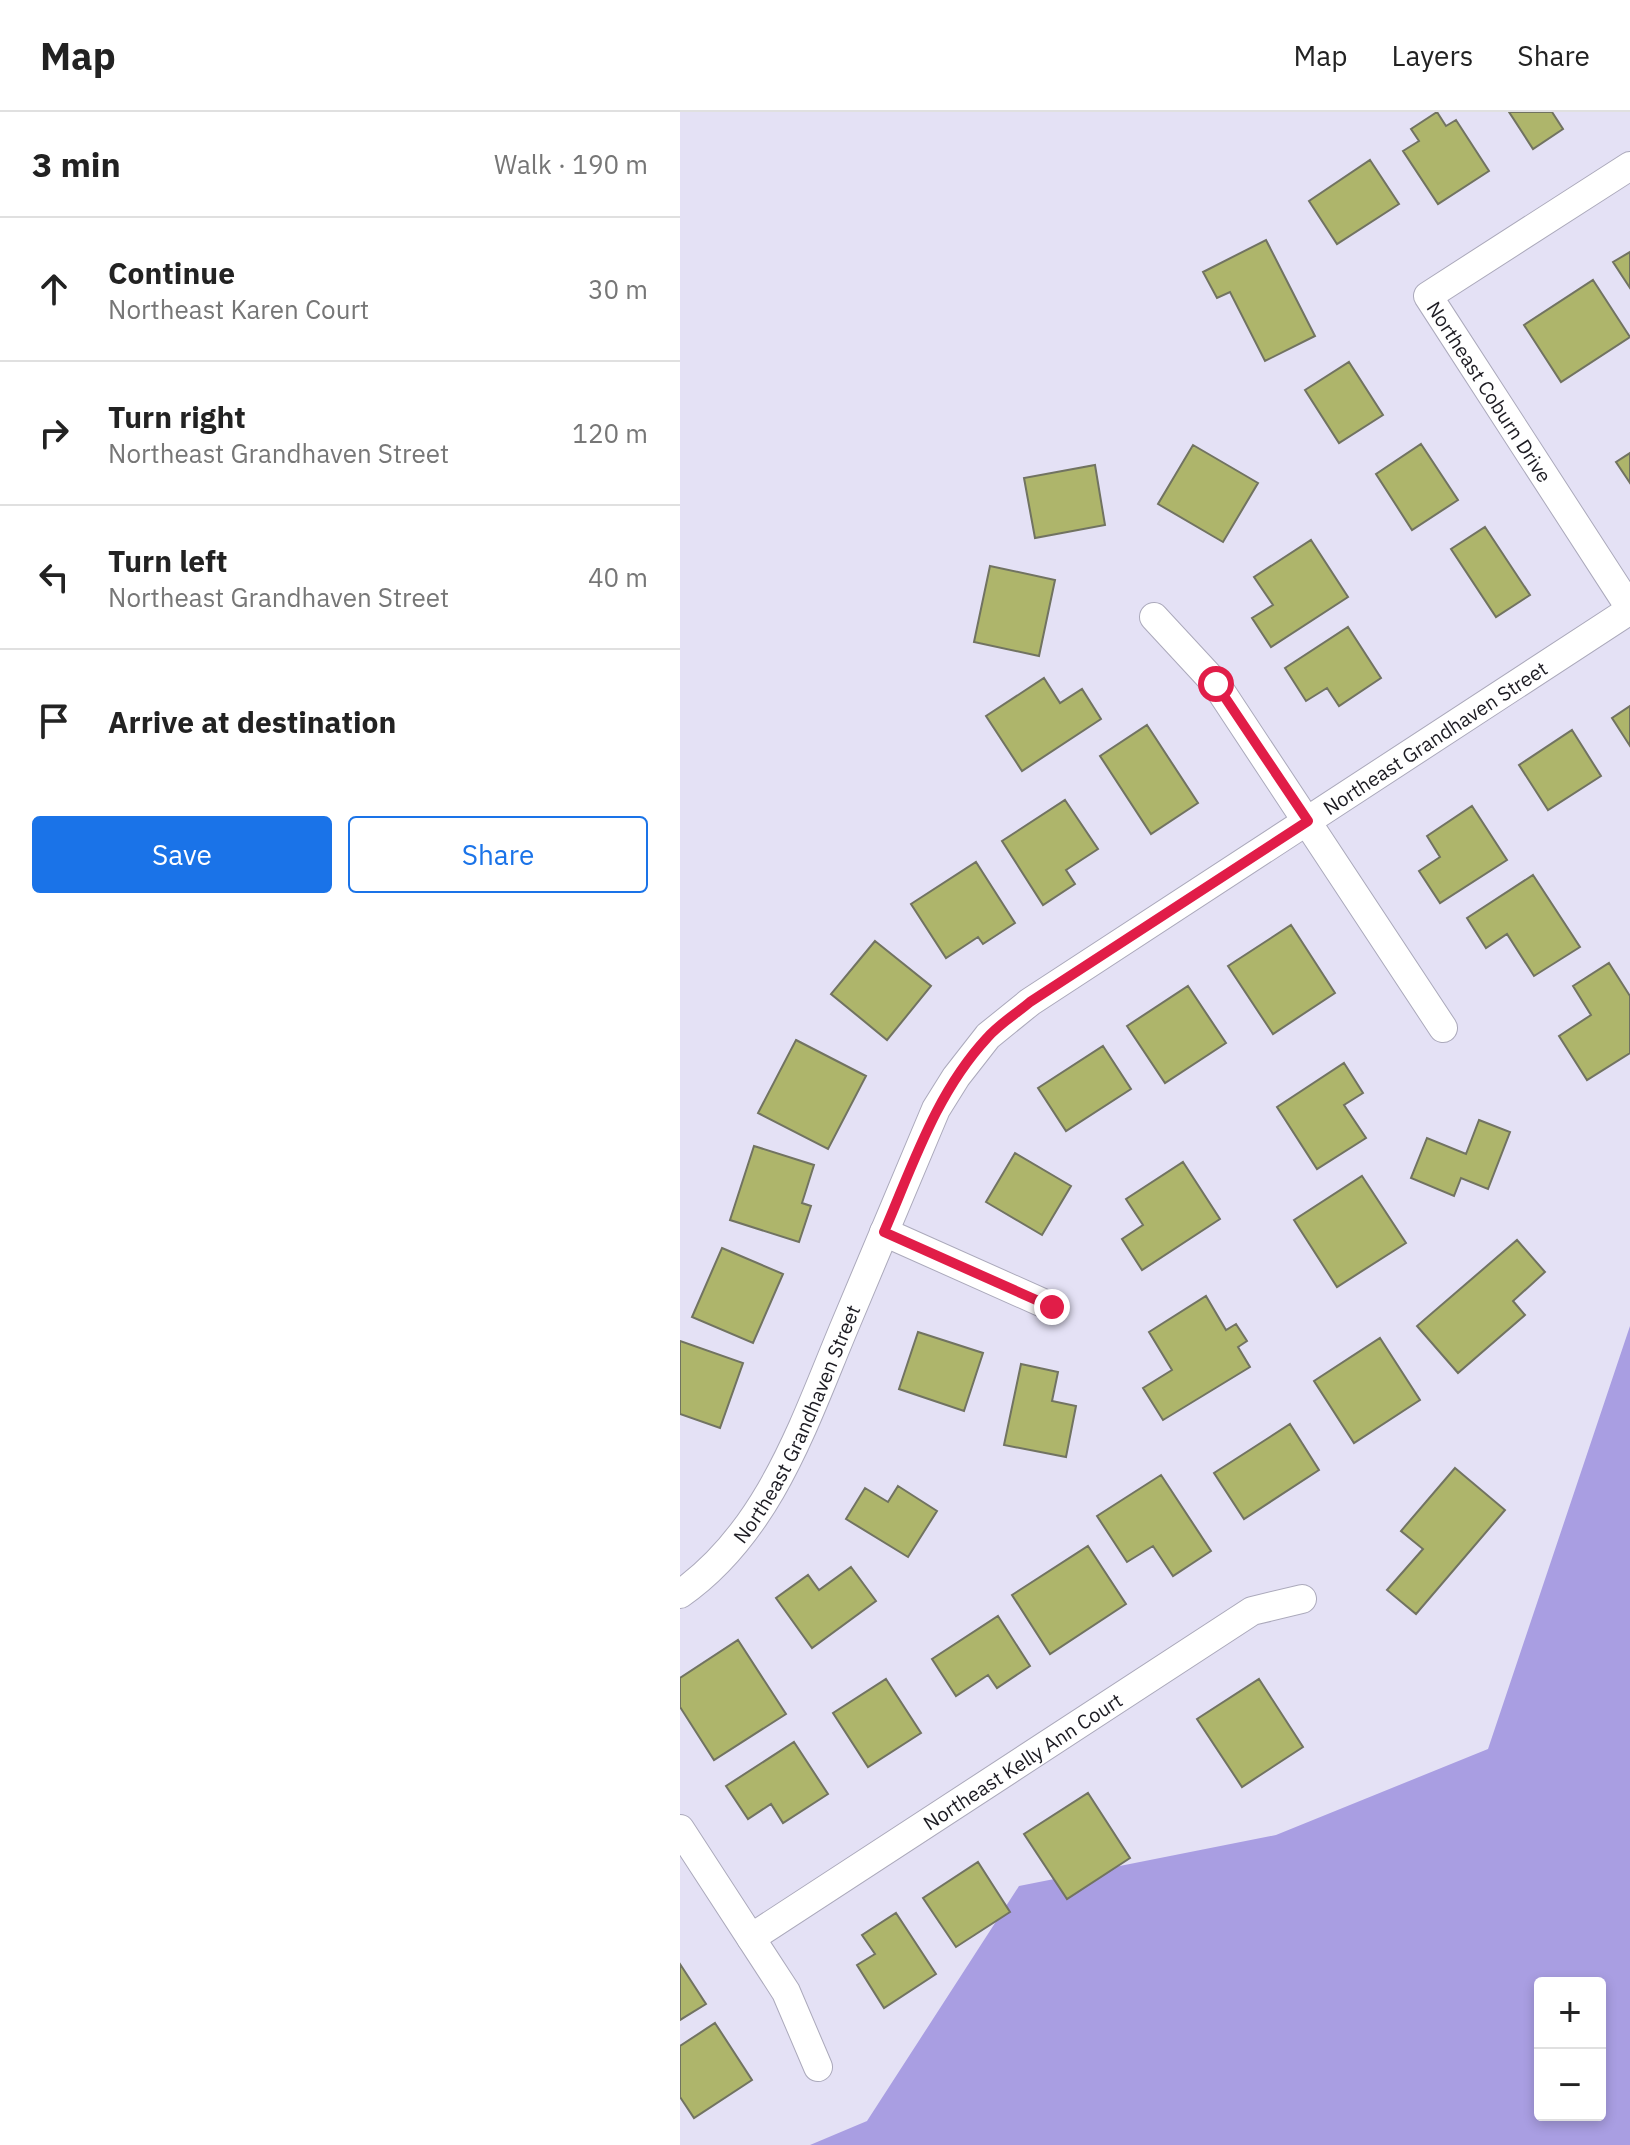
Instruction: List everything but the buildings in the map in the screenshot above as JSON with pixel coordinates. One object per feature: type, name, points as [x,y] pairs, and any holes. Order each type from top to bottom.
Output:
[{"type":"street","name":"Northeast Coburn Drive","points":[[1630,166],[1428,296],[1630,609]]},
{"type":"street","name":"Northeast Grandhaven Street","points":[[680,1594],[703,1578],[755,1517],[791,1453],[936,1109],[988,1036],[1030,1002],[1630,609]]},
{"type":"street","points":[[1154,617],[1216,684],[1443,1028]]},
{"type":"street","points":[[884,1232],[1052,1307]]},
{"type":"street","name":"Northeast Kelly Ann Court","points":[[751,1938],[1252,1611],[1302,1599]]},
{"type":"street","points":[[680,1829],[786,1992],[818,2067]]},
{"type":"shaded area","points":[[1630,1326],[1630,2145],[810,2145],[867,2121],[1019,1886],[1276,1835],[1488,1749]]},
{"type":"route","points":[[1052,1307],[884,1232],[936,1109],[988,1036],[1030,1002],[1308,821],[1216,684]]}]
